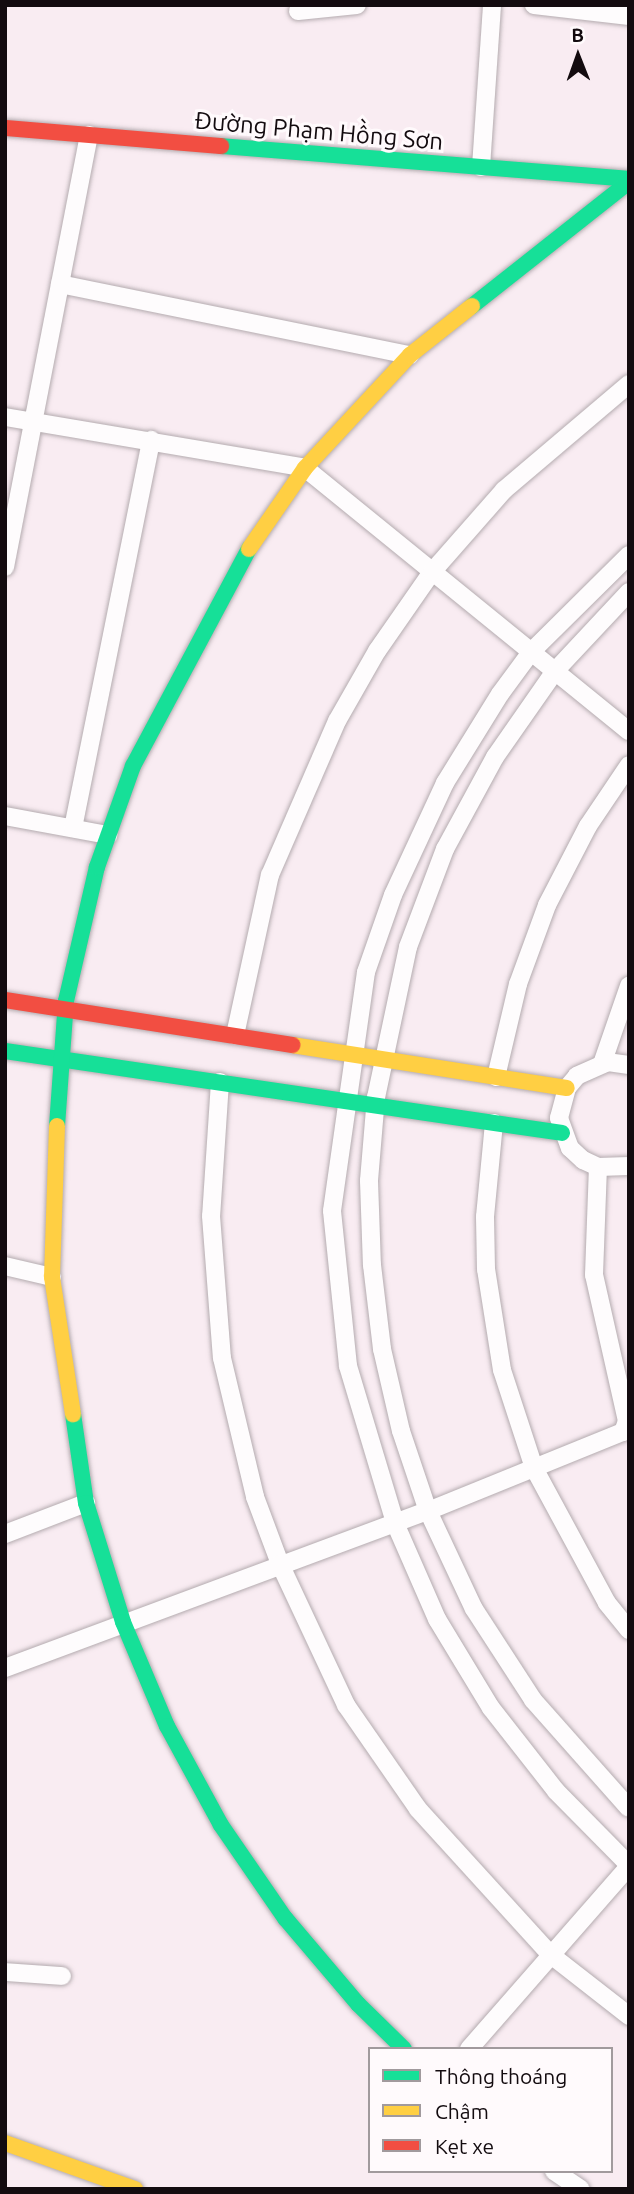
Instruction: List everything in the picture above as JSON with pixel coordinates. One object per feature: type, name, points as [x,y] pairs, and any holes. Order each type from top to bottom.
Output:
[{"type":"street","points":[[298,11],[357,5]]},
{"type":"street","points":[[481,167],[492,5]]},
{"type":"street","points":[[534,5],[629,16]]},
{"type":"street","name":"Đường Phạm Hồng Sơn","points":[[5,128],[629,181]]},
{"type":"street","points":[[5,567],[89,135]]},
{"type":"street","points":[[402,2047],[358,2004],[285,1918],[221,1825],[167,1726],[122,1622],[86,1503],[52,1277],[52,1186],[65,1010],[76,940],[108,835],[133,766],[234,574],[305,468],[411,355],[629,181]]},
{"type":"street","points":[[60,284],[411,355]]},
{"type":"street","points":[[235,1035],[270,875],[300,798],[377,651],[432,572],[504,490],[629,384]]},
{"type":"street","points":[[5,417],[305,468],[629,731]]},
{"type":"street","points":[[73,828],[151,440]]},
{"type":"street","points":[[471,2047],[629,1865],[555,1791],[491,1708],[437,1619],[395,1523],[348,1366],[332,1211],[351,1053],[366,972],[393,895],[445,783],[531,652],[629,555]]},
{"type":"street","points":[[629,592],[555,671],[495,757],[446,849],[408,947],[375,1105],[369,1181],[372,1265],[382,1349],[401,1431],[428,1511],[474,1609],[533,1700],[629,1808]]},
{"type":"street","points":[[496,1077],[518,984],[547,905],[588,826],[629,765]]},
{"type":"street","points":[[5,816],[108,835]]},
{"type":"street","points":[[602,1064],[629,986]]},
{"type":"street","points":[[5,1000],[567,1088]]},
{"type":"street","points":[[5,1051],[562,1133]]},
{"type":"street","points":[[629,1065],[602,1064],[578,1076],[567,1088],[559,1118],[562,1133],[570,1149],[598,1167],[629,1166]]},
{"type":"street","points":[[220,1082],[211,1216],[222,1358],[255,1497],[280,1564],[346,1705],[410,1799],[551,1955],[629,2016]]},
{"type":"street","points":[[494,1123],[485,1217],[492,1320],[516,1420],[534,1468],[607,1603],[629,1630]]},
{"type":"street","points":[[5,1668],[122,1622],[428,1511],[620,1434],[627,1425],[594,1275],[598,1167]]},
{"type":"street","points":[[5,1266],[52,1277]]},
{"type":"street","points":[[5,1534],[86,1503]]},
{"type":"street","points":[[5,1972],[62,1976]]},
{"type":"street","points":[[5,2143],[135,2189]]},
{"type":"street","points":[[557,2173],[581,2189]]},
{"type":"traffic: fast","points":[[221,146],[629,179]]},
{"type":"traffic: fast","points":[[472,306],[629,182]]},
{"type":"traffic: fast","points":[[57,1126],[66,1001],[97,867],[133,766],[249,549]]},
{"type":"traffic: fast","points":[[5,1051],[562,1133]]},
{"type":"traffic: fast","points":[[73,1414],[86,1503],[123,1622],[167,1726],[221,1825],[285,1918],[358,2004],[402,2047]]},
{"type":"traffic: slow","points":[[249,549],[305,468],[410,355],[472,306]]},
{"type":"traffic: slow","points":[[292,1045],[567,1088]]},
{"type":"traffic: slow","points":[[57,1126],[52,1277],[73,1414]]},
{"type":"traffic: slow","points":[[5,2143],[135,2189]]},
{"type":"traffic: jam","points":[[5,128],[221,146]]},
{"type":"traffic: jam","points":[[5,1000],[292,1045]]}]
